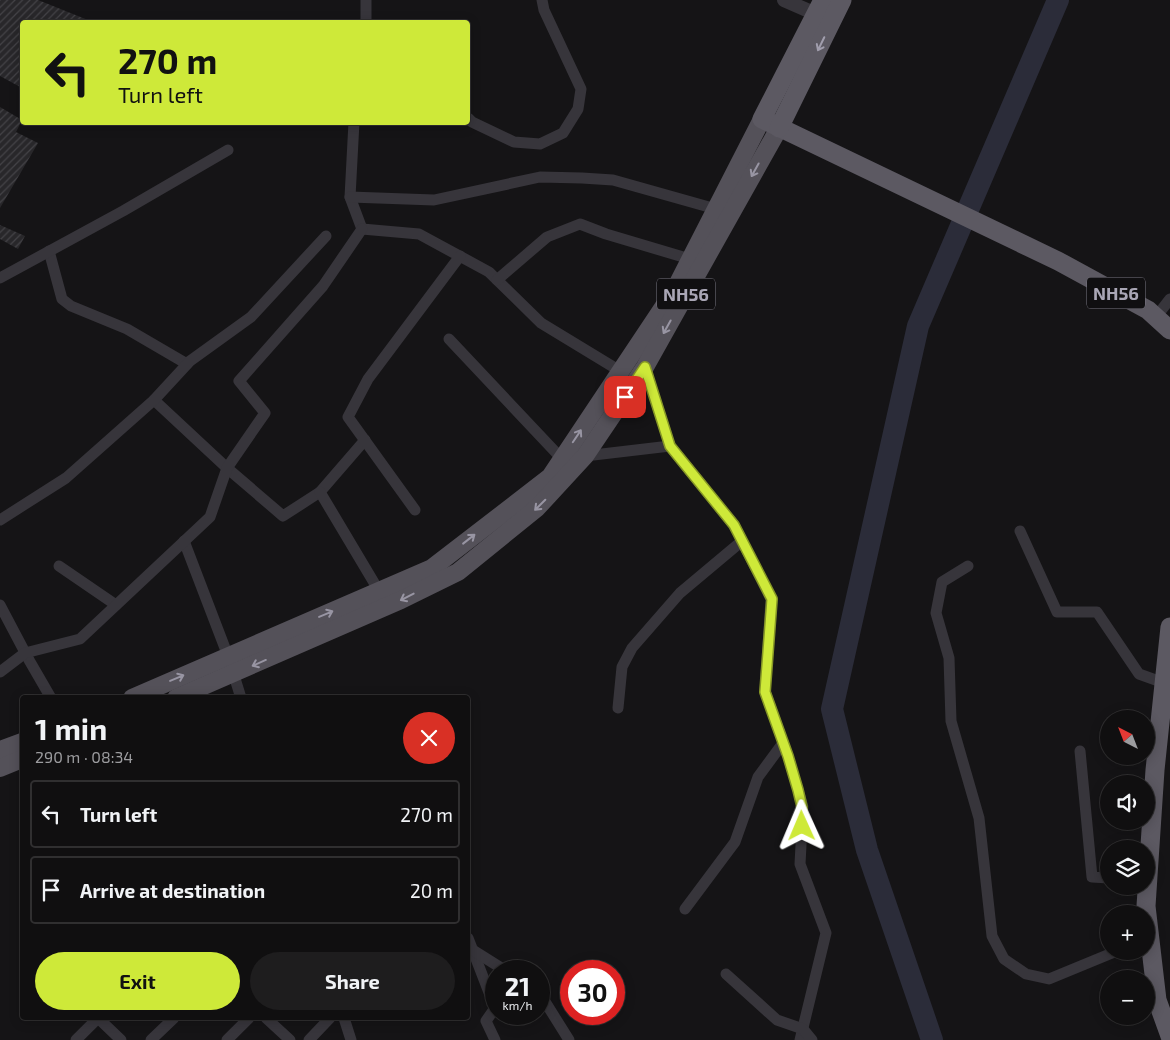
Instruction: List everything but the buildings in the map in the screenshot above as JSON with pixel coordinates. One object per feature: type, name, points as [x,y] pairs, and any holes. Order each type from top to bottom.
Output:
[{"type":"highway","name":"NH56","points":[[779,128],[842,0]]},
{"type":"highway","points":[[762,119],[819,7]]},
{"type":"highway","name":"NH56","points":[[762,119],[1058,262],[1148,310],[1170,330]]},
{"type":"highway","points":[[1152,840],[1164,738],[1164,682],[1170,627]]},
{"type":"highway","points":[[1151,960],[1157,1000],[1170,1036]]},
{"type":"main road","points":[[139,695],[432,568],[550,477],[674,291],[762,119]]},
{"type":"main road","name":"NH56","points":[[585,456],[645,367],[779,128]]},
{"type":"main road","points":[[183,695],[401,600],[458,572],[537,508],[585,456]]},
{"type":"main road","points":[[0,750],[20,743]]},
{"type":"main road","points":[[0,768],[20,760]]},
{"type":"street","points":[[366,0],[366,20]]},
{"type":"street","points":[[470,120],[514,142],[540,144],[563,133],[578,109],[581,89],[544,10],[542,0]]},
{"type":"street","points":[[784,0],[819,7]]},
{"type":"street","points":[[354,125],[350,197],[362,228]]},
{"type":"street","points":[[0,278],[123,211],[228,150]]},
{"type":"street","points":[[350,197],[434,200],[540,177],[582,178],[613,180],[716,209]]},
{"type":"street","points":[[497,280],[547,237],[580,224],[606,234],[690,259]]},
{"type":"street","points":[[362,228],[419,234],[489,272],[541,323],[620,371]]},
{"type":"street","points":[[0,672],[25,653],[80,639],[210,517],[227,468],[266,413],[239,381],[323,286],[362,228]]},
{"type":"street","points":[[0,520],[66,478],[154,400],[187,364],[251,317],[326,236]]},
{"type":"street","points":[[49,251],[62,300],[70,306],[127,329],[187,364]]},
{"type":"street","points":[[416,510],[348,417],[368,380],[460,256]]},
{"type":"street","points":[[1156,317],[1170,299]]},
{"type":"street","points":[[449,339],[562,459]]},
{"type":"street","points":[[645,367],[670,446],[734,525],[772,599],[765,692],[783,743],[802,807],[800,864],[826,933],[802,1035]]},
{"type":"street","points":[[154,400],[227,468],[283,516],[320,492],[365,440]]},
{"type":"street","points":[[585,456],[670,446]]},
{"type":"street","points":[[320,492],[379,590]]},
{"type":"street","points":[[1020,531],[1057,612],[1097,612],[1139,674],[1164,682]]},
{"type":"street","points":[[184,541],[228,656],[240,695]]},
{"type":"street","points":[[618,708],[622,667],[632,648],[680,593],[742,541]]},
{"type":"street","points":[[60,566],[116,605]]},
{"type":"street","points":[[968,566],[942,582],[936,613],[949,658],[951,721],[979,818],[992,936],[1004,959],[1026,974],[1049,979],[1100,958]]},
{"type":"street","points":[[0,605],[49,695]]},
{"type":"street","points":[[685,909],[735,842],[758,777],[783,743]]},
{"type":"street","points":[[1080,751],[1092,877],[1100,877]]},
{"type":"street","points":[[470,949],[488,960]]},
{"type":"street","points":[[470,949],[495,1008],[486,1021],[495,1040]]},
{"type":"street","points":[[726,974],[777,1020],[812,1040]]},
{"type":"street","points":[[550,1010],[569,1040]]},
{"type":"street","points":[[76,1040],[96,1020]]},
{"type":"street","points":[[100,1020],[121,1040]]},
{"type":"street","points":[[151,1040],[172,1020]]},
{"type":"street","points":[[227,1040],[247,1020]]},
{"type":"street","points":[[268,1020],[290,1040]]},
{"type":"street","points":[[309,1040],[328,1020]]},
{"type":"street","points":[[345,1020],[351,1040]]},
{"type":"waterway","points":[[932,1040],[867,850],[832,709],[918,326],[1058,0]]},
{"type":"route","points":[[625,397],[645,367],[670,446],[734,525],[772,599],[765,692],[798,790],[802,807],[802,826]]}]
